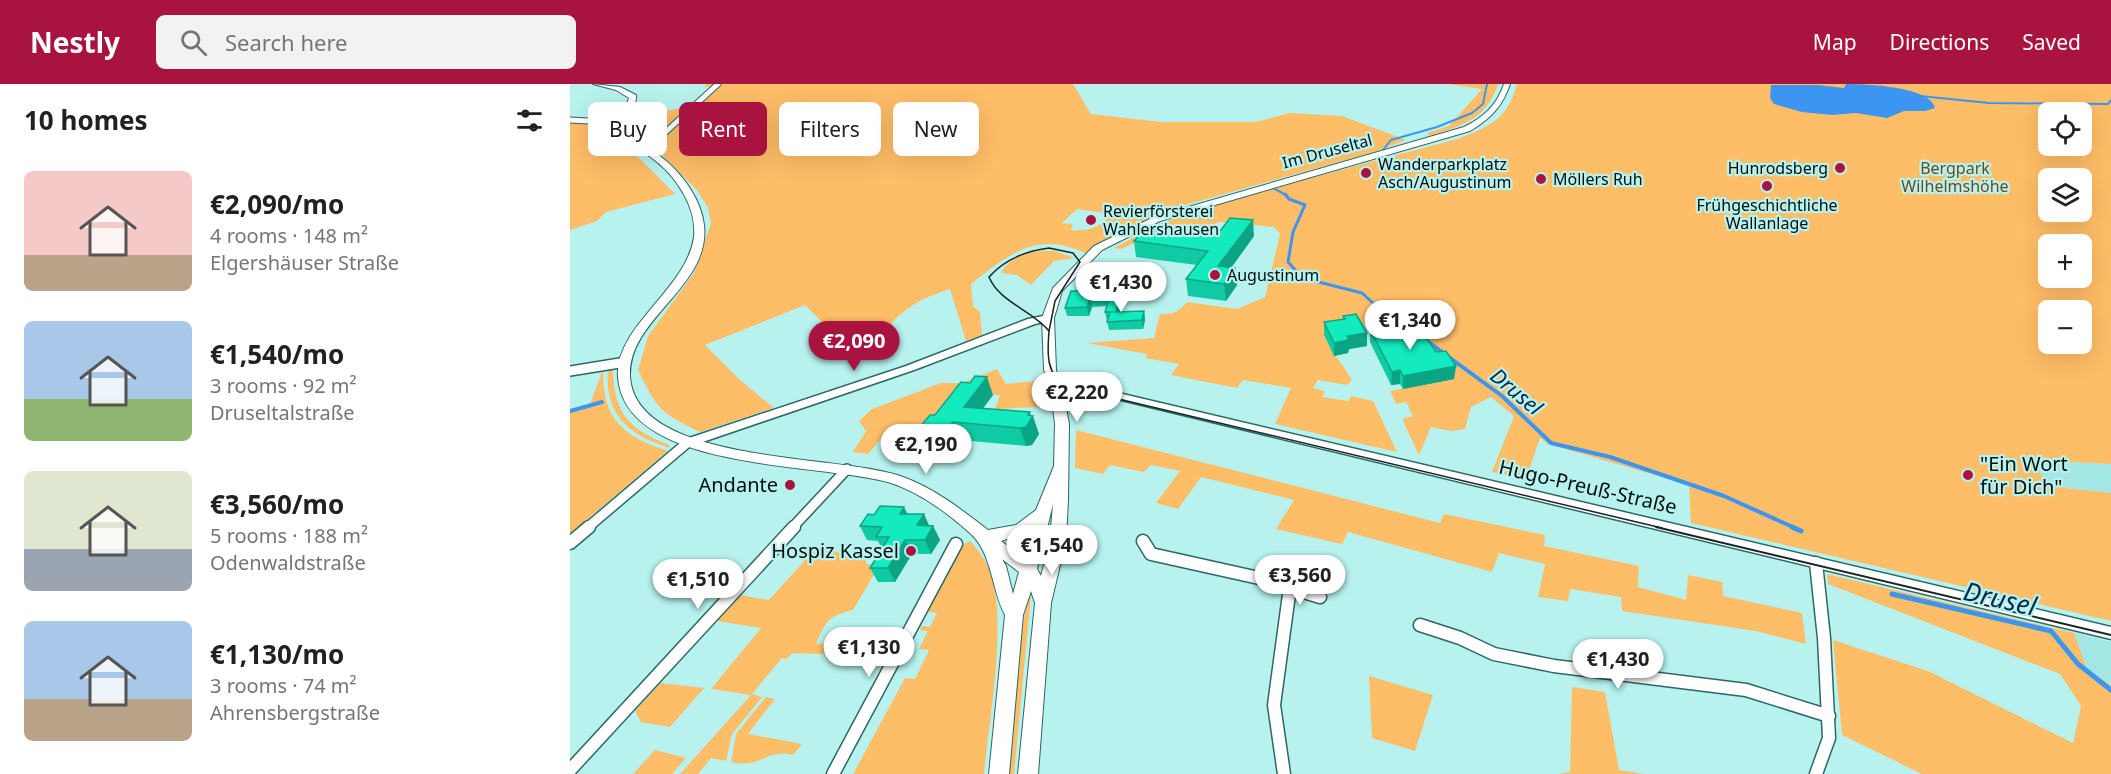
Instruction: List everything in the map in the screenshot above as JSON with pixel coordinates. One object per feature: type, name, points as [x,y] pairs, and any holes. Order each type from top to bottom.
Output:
[{"type":"main road","points":[[596,84],[618,88],[633,97],[631,102]]},
{"type":"main road","name":"Im Druseltal","points":[[1028,774],[1043,603],[1058,540],[1061,500],[1062,424],[1050,370],[1048,318],[1057,290],[1084,260],[1106,243],[1137,228],[1198,205],[1467,129],[1493,112],[1502,102],[1507,84]]},
{"type":"main road","points":[[653,156],[689,193],[699,216],[699,238],[687,269],[637,335],[626,362],[624,378],[627,396],[639,417],[666,434],[687,443],[728,453],[895,478],[926,493],[1028,570],[1034,576],[1043,603]]},
{"type":"main road","name":"Im Druseltal","points":[[1043,507],[1060,468]]},
{"type":"main road","points":[[981,536],[1002,536],[1020,531],[1043,507]]},
{"type":"main road","points":[[999,774],[1014,615],[1028,570],[1043,507]]},
{"type":"main road","points":[[981,536],[998,566],[1007,603],[1014,615]]},
{"type":"street","points":[[667,131],[718,84]]},
{"type":"street","points":[[570,120],[588,121]]},
{"type":"street","points":[[570,543],[687,443],[910,368],[1032,321],[1048,318]]},
{"type":"street","points":[[570,371],[626,362]]},
{"type":"street","name":"Hugo-Preuß-Straße","points":[[1054,381],[2111,633]]},
{"type":"street","points":[[570,771],[847,469]]},
{"type":"street","points":[[1143,541],[1151,554],[1259,578],[1320,597]]},
{"type":"street","points":[[832,774],[851,744],[956,544]]},
{"type":"street","points":[[1816,563],[1829,716],[1829,738],[1816,774]]},
{"type":"street","points":[[1284,774],[1274,705],[1290,587]]},
{"type":"street","points":[[1420,625],[1460,638],[1494,654],[1554,666],[1746,690],[1829,716]]},
{"type":"shaded area","points":[[2032,460],[2111,464],[2111,493],[2048,486]]},
{"type":"shaded area","points":[[2074,633],[2111,642],[2111,684],[2087,669]]},
{"type":"green space","points":[[707,84],[1073,84],[1091,114],[1161,122],[1256,122],[1289,113],[1342,116],[1406,140],[1374,152],[1171,209],[1120,232],[1085,253],[1052,244],[1037,245],[1010,255],[971,284],[973,306],[980,312],[982,335],[966,341],[950,289],[924,299],[905,311],[896,318],[872,348],[838,338],[805,305],[705,345],[739,379],[774,408],[700,432],[676,420],[655,402],[638,370],[648,336],[694,273],[711,223],[708,208],[697,190],[663,156],[667,156],[667,110],[679,109],[679,156],[767,156],[767,102],[695,102],[712,86],[704,87]],"holes":[[[1077,209],[1113,214],[1103,223],[1084,230],[1071,230],[1073,224],[1062,223]]]},
{"type":"green space","points":[[1448,84],[1498,84],[1493,96],[1480,113],[1463,124],[1430,136],[1427,133],[1449,126],[1482,89]]},
{"type":"green space","name":"Bergpark Wilhelmshöhe","points":[[1517,84],[2111,84],[2111,464],[2032,460],[2048,486],[2111,493],[2111,621],[1691,523],[1689,485],[1548,444],[1540,438],[1526,479],[1492,472],[1514,416],[1491,397],[1471,407],[1465,429],[1451,431],[1431,427],[1419,455],[1402,419],[1413,416],[1406,402],[1396,404],[1390,391],[1423,385],[1393,332],[1359,323],[1324,336],[1352,380],[1347,385],[1318,380],[1313,388],[1325,391],[1322,397],[1348,401],[1351,396],[1373,401],[1397,452],[1275,424],[1291,388],[1243,380],[1237,388],[1171,375],[1179,364],[1145,358],[1147,354],[1087,343],[1154,338],[1160,314],[1176,312],[1187,302],[1237,309],[1265,297],[1280,234],[1274,227],[1218,222],[1197,239],[1148,237],[1121,249],[1114,248],[1154,226],[1213,204],[1461,138],[1490,124],[1504,113]]},
{"type":"green space","points":[[570,121],[588,124],[588,156],[637,156],[675,194],[606,212],[597,221],[570,230]]},
{"type":"green space","points":[[1040,251],[1055,251],[1075,258],[1054,261],[1031,285],[1017,275],[1001,273],[1017,257]]},
{"type":"green space","points":[[608,368],[613,370],[617,398],[626,418],[644,433],[669,445],[670,448],[642,437],[622,421],[610,398]]},
{"type":"green space","points":[[603,369],[606,401],[618,424],[639,439],[668,451],[570,534],[570,411],[589,407]]},
{"type":"green space","points":[[997,369],[1006,384],[1035,381],[1039,407],[995,409],[1000,395],[961,392],[931,431],[891,427],[868,454],[853,452],[866,431],[859,421],[872,409],[941,383],[962,383]]},
{"type":"green space","points":[[1076,430],[1440,523],[1444,514],[1545,535],[1544,546],[1639,566],[1638,587],[1686,600],[1688,575],[1722,582],[1723,596],[1802,613],[1806,644],[1756,631],[1622,611],[1621,597],[1570,589],[1568,601],[1538,597],[1545,564],[1499,553],[1492,572],[1348,532],[1342,544],[1276,529],[1294,500],[1201,477],[1178,509],[1156,503],[1180,471],[1151,465],[1144,472],[1110,465],[1103,474],[1075,468]]},
{"type":"green space","points":[[1027,533],[1030,534],[1024,557],[1004,543]]},
{"type":"green space","points":[[970,541],[982,555],[990,572],[997,616],[996,671],[984,774],[853,774],[905,678],[915,679],[929,650],[919,649],[928,631],[920,630],[922,626],[930,627],[937,613],[928,612],[930,602],[961,546]]},
{"type":"green space","points":[[816,548],[866,558],[866,564],[880,564],[853,610],[833,617],[822,630],[816,644],[889,640],[881,656],[792,653],[787,659],[782,658],[752,694],[762,697],[732,734],[726,761],[711,758],[698,774],[680,774],[751,695],[711,689],[761,628],[717,621],[740,595],[769,600]]},
{"type":"green space","points":[[1827,574],[2074,633],[2087,669],[2111,685],[2111,774],[1922,774],[1842,735],[1833,640],[1928,671],[2073,743],[2081,706],[2060,674],[1828,584]]},
{"type":"green space","points":[[1029,592],[1031,595],[1014,774],[1007,774],[1018,649]]},
{"type":"green space","points":[[1369,676],[1433,695],[1415,751],[1372,738]]},
{"type":"green space","points":[[661,683],[704,688],[670,727],[641,722],[635,711]]},
{"type":"green space","points":[[1572,687],[1605,692],[1619,770],[1645,774],[1558,774],[1570,772]]},
{"type":"green space","points":[[766,697],[775,699],[748,734],[802,744],[793,755],[768,756],[750,763],[731,762],[736,734]]},
{"type":"green space","points":[[655,750],[686,758],[672,774],[633,774]]},
{"type":"water","points":[[1846,84],[1881,86],[1910,91],[1931,101],[1935,108],[1925,111],[1904,111],[1887,118],[1856,113],[1832,115],[1802,112],[1774,104],[1770,98],[1771,85],[1818,85],[1844,88]]},
{"type":"building","points":[[1230,218],[1253,220],[1218,266],[1235,268],[1224,284],[1186,279],[1208,251],[1134,241],[1146,228],[1202,235],[1208,228],[1221,230]]},
{"type":"building","points":[[1119,287],[1116,298],[1090,298],[1087,307],[1065,308],[1071,291]]},
{"type":"building","points":[[1120,297],[1116,312],[1144,311],[1142,320],[1107,322],[1110,312],[1105,312],[1109,298]]},
{"type":"building","points":[[1356,314],[1367,333],[1347,336],[1349,340],[1334,343],[1324,322],[1345,319],[1343,316]]},
{"type":"building","points":[[1398,325],[1404,334],[1422,331],[1436,352],[1446,351],[1456,366],[1403,376],[1400,370],[1392,372],[1370,329]]},
{"type":"building","points":[[975,376],[987,377],[964,407],[1030,412],[1028,415],[1033,416],[1026,427],[953,422],[941,438],[913,435],[930,415],[935,415],[961,382],[970,383]]},
{"type":"building","points":[[880,506],[904,507],[900,514],[924,514],[917,525],[933,526],[925,540],[905,540],[888,568],[870,568],[889,537],[876,537],[882,527],[860,526],[868,514],[874,515]]},
{"type":"waterway","name":"Drusel","points":[[1383,150],[1391,140],[1437,127],[1472,113],[1483,104],[1487,84]]},
{"type":"waterway","points":[[1920,96],[1989,103],[2108,104],[2111,100]]},
{"type":"waterway","name":"Drusel","points":[[1273,188],[1286,195]]},
{"type":"waterway","name":"Drusel","points":[[1286,195],[1289,199],[1305,205],[1293,232],[1288,262],[1303,278],[1362,293],[1385,314],[1418,335]]},
{"type":"waterway","name":"Drusel","points":[[1427,341],[1502,396],[1551,443],[1610,457],[1724,496],[1795,528]]},
{"type":"waterway","points":[[570,411],[602,402]]},
{"type":"waterway","name":"Drusel","points":[[1792,527],[1801,531]]},
{"type":"waterway","name":"Drusel","points":[[1892,594],[2051,631],[2078,664],[2111,690]]},
{"type":"tram line","points":[[1049,248],[1073,253],[1080,262],[1055,301],[1049,331],[1034,317],[1000,293],[989,277],[1002,265],[1016,257],[1049,248]]},
{"type":"tram line","points":[[1049,331],[1049,364],[1055,377],[1068,387],[1662,528]]},
{"type":"tram line","points":[[1656,527],[2111,635]]},
{"type":"place","name":"Hunrodsberg","points":[[1840,168]]},
{"type":"place","name":"Wanderparkplatz Asch/Augustinum","points":[[1366,173]]},
{"type":"place","name":"Möllers Ruh","points":[[1541,179]]},
{"type":"place","name":"Frühgeschichtliche Wallanlage","points":[[1767,186]]},
{"type":"place","name":"Revierförsterei Wahlershausen","points":[[1091,220]]},
{"type":"place","name":"Augustinum","points":[[1215,275]]},
{"type":"place","name":"\"Ein Wort für Dich\"","points":[[1968,475]]},
{"type":"place","name":"Andante","points":[[790,485]]},
{"type":"place","name":"Hospiz Kassel","points":[[911,551]]}]
